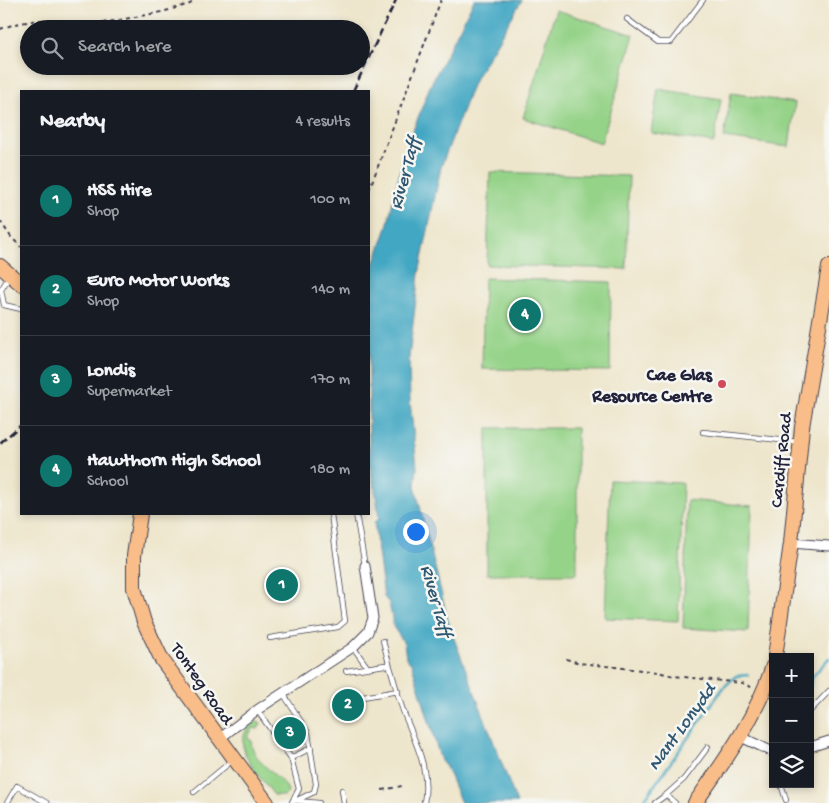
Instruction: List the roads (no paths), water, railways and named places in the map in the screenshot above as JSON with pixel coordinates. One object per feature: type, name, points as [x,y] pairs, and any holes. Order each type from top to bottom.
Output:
[{"type":"main road","name":"Cardiff Road","points":[[776,653],[791,544],[800,443],[814,348],[829,267]]},
{"type":"main road","name":"Tonteg Road","points":[[140,515],[134,556],[134,588],[144,622],[162,660],[267,803]]},
{"type":"main road","points":[[694,803],[741,737],[764,693],[769,678]]},
{"type":"street","points":[[791,544],[829,546]]},
{"type":"street","points":[[219,739],[257,710],[353,648],[368,632],[373,618],[365,566]]},
{"type":"street","points":[[741,737],[769,751]]},
{"type":"street","points":[[814,746],[829,741]]},
{"type":"lane","points":[[627,19],[658,42],[671,42],[703,0]]},
{"type":"lane","points":[[11,275],[1,290],[4,305],[20,310]]},
{"type":"lane","points":[[703,432],[800,443]]},
{"type":"lane","points":[[270,638],[338,627],[345,622],[346,614],[330,515]]},
{"type":"lane","points":[[356,515],[365,566]]},
{"type":"lane","points":[[383,641],[403,711],[424,762],[426,782],[424,803]]},
{"type":"lane","points":[[353,648],[368,668]]},
{"type":"lane","points":[[346,672],[385,665],[390,667]]},
{"type":"lane","points":[[357,698],[398,691]]},
{"type":"lane","points":[[814,707],[829,691]]},
{"type":"lane","points":[[283,693],[308,732],[316,784],[314,792],[292,802]]},
{"type":"lane","points":[[257,710],[291,758],[299,789],[292,802]]},
{"type":"lane","points":[[654,803],[666,796],[684,779],[708,747]]},
{"type":"lane","points":[[291,758],[311,748]]},
{"type":"lane","points":[[194,792],[234,759]]},
{"type":"lane","points":[[7,803],[18,786],[47,803]]},
{"type":"lane","points":[[782,788],[786,800]]},
{"type":"lane","points":[[342,790],[344,803]]},
{"type":"lane","points":[[666,796],[676,803]]},
{"type":"lane","points":[[292,802],[319,803]]},
{"type":"water","name":"River Taff","points":[[474,0],[522,0],[473,83],[441,167],[419,274],[409,357],[410,401],[417,467],[415,486],[450,628],[517,803],[461,803],[446,767],[441,761],[412,665],[406,658],[404,643],[394,628],[389,603],[384,597],[374,522],[379,519],[370,468],[370,276],[387,227],[403,157],[430,86]]},
{"type":"waterway","name":"Nant Lonydd","points":[[814,675],[829,658]]},
{"type":"waterway","name":"Nant Lonydd","points":[[642,803],[724,687],[736,676],[748,675]]},
{"type":"railway","points":[[370,55],[396,0]]},
{"type":"railway","points":[[353,90],[361,75]]},
{"type":"railway","points":[[0,443],[20,426]]},
{"type":"place","name":"Hawthorn High School","points":[[525,315]]},
{"type":"place","name":"Cae Glas Resource Centre","points":[[722,384]]},
{"type":"place","name":"HSS Hire","points":[[282,585]]},
{"type":"place","name":"Euro Motor Works","points":[[348,705]]},
{"type":"place","name":"Londis","points":[[290,733]]}]
